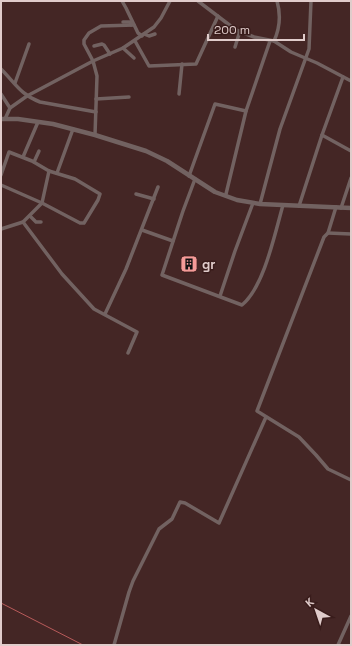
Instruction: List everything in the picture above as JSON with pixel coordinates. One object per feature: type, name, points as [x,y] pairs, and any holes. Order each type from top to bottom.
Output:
[{"type":"street","points":[[122,1],[135,30]]},
{"type":"street","points":[[170,1],[161,18],[154,27],[143,35],[123,48],[93,61],[27,96],[10,108],[3,119],[53,124],[146,151],[167,161],[216,192],[226,194],[237,200],[260,204],[351,208]]},
{"type":"street","points":[[198,1],[240,32],[272,41],[291,52],[351,81]]},
{"type":"street","points":[[226,194],[246,111],[272,41],[278,34],[280,12],[277,1]]},
{"type":"street","points":[[260,204],[280,129],[309,49],[311,1]]},
{"type":"street","points":[[134,41],[149,66],[196,64],[218,16]]},
{"type":"street","points":[[123,22],[130,22],[138,33],[143,35],[149,36],[154,34]]},
{"type":"street","points":[[95,135],[96,76],[93,61],[84,44],[84,40],[93,29],[101,26],[132,25]]},
{"type":"street","points":[[235,47],[240,32]]},
{"type":"street","points":[[15,83],[29,44]]},
{"type":"street","points":[[94,46],[104,45],[110,54]]},
{"type":"street","points":[[123,48],[134,58]]},
{"type":"street","points":[[179,94],[182,64]]},
{"type":"street","points":[[1,69],[21,91],[27,96],[40,102],[96,112]]},
{"type":"street","points":[[299,206],[343,77]]},
{"type":"street","points":[[1,94],[10,108]]},
{"type":"street","points":[[96,99],[129,97]]},
{"type":"street","points":[[189,176],[215,104],[246,111]]},
{"type":"street","points":[[22,157],[38,122]]},
{"type":"street","points":[[57,173],[73,129]]},
{"type":"street","points":[[322,135],[351,151]]},
{"type":"street","points":[[34,162],[39,151]]},
{"type":"street","points":[[1,176],[9,152],[34,162],[49,171],[75,179],[100,194],[84,223],[80,223],[42,203],[1,185]]},
{"type":"street","points":[[1,229],[23,222],[42,203],[49,171]]},
{"type":"street","points":[[351,178],[328,233],[324,237],[257,411],[299,437],[328,469],[351,480]]},
{"type":"street","points":[[195,179],[162,275],[242,305],[248,300],[264,268],[283,205]]},
{"type":"street","points":[[105,314],[142,230],[158,187]]},
{"type":"street","points":[[136,194],[154,200]]},
{"type":"street","points":[[220,296],[253,203]]},
{"type":"street","points":[[30,216],[36,222],[40,222]]},
{"type":"street","points":[[23,222],[62,274],[94,309],[137,332],[128,353]]},
{"type":"street","points":[[142,230],[173,241]]},
{"type":"street","points":[[328,233],[351,234]]},
{"type":"street","points":[[114,645],[129,592],[160,529],[172,519],[180,502],[185,503],[219,523],[266,416]]},
{"type":"street","points":[[338,645],[351,616]]},
{"type":"waterway","points":[[1,603],[83,645]]},
{"type":"place","name":"gr","points":[[189,264]]}]
